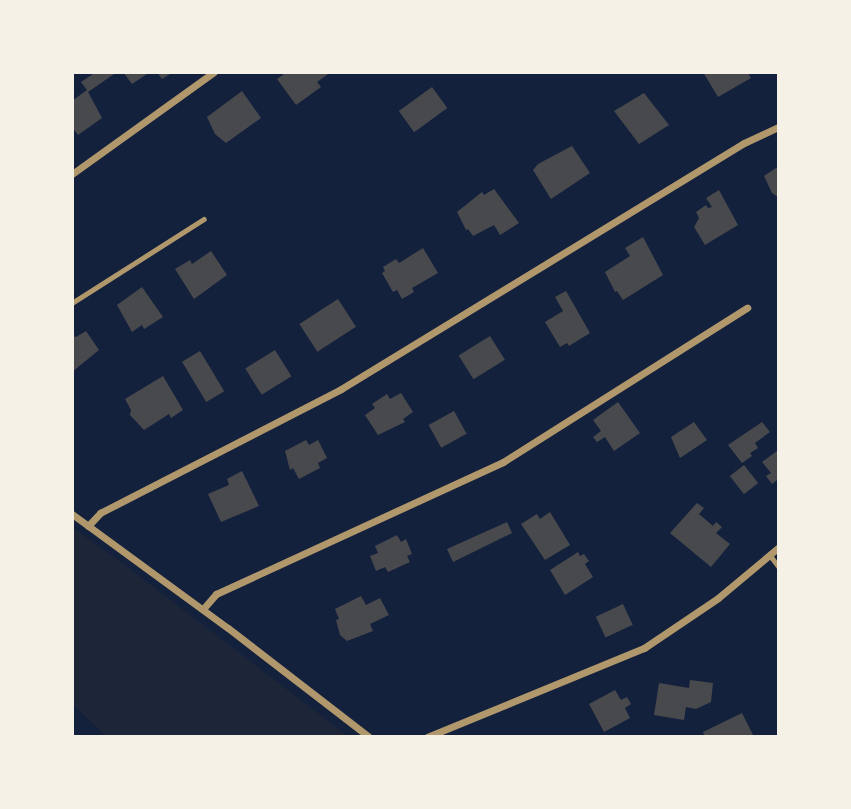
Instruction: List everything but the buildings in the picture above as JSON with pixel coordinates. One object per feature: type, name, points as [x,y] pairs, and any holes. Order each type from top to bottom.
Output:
[{"type":"street","points":[[72,174],[214,72]]},
{"type":"street","points":[[88,526],[100,513],[341,389],[744,143],[779,127]]},
{"type":"street","points":[[203,609],[216,594],[503,462],[747,308]]},
{"type":"street","points":[[72,514],[203,609],[369,737]]},
{"type":"street","points":[[427,737],[644,648],[718,598],[779,547]]},
{"type":"lane","points":[[72,303],[204,219]]},
{"type":"lane","points":[[770,555],[779,567]]},
{"type":"shaded area","points":[[72,527],[349,737],[107,737],[72,704]]}]
